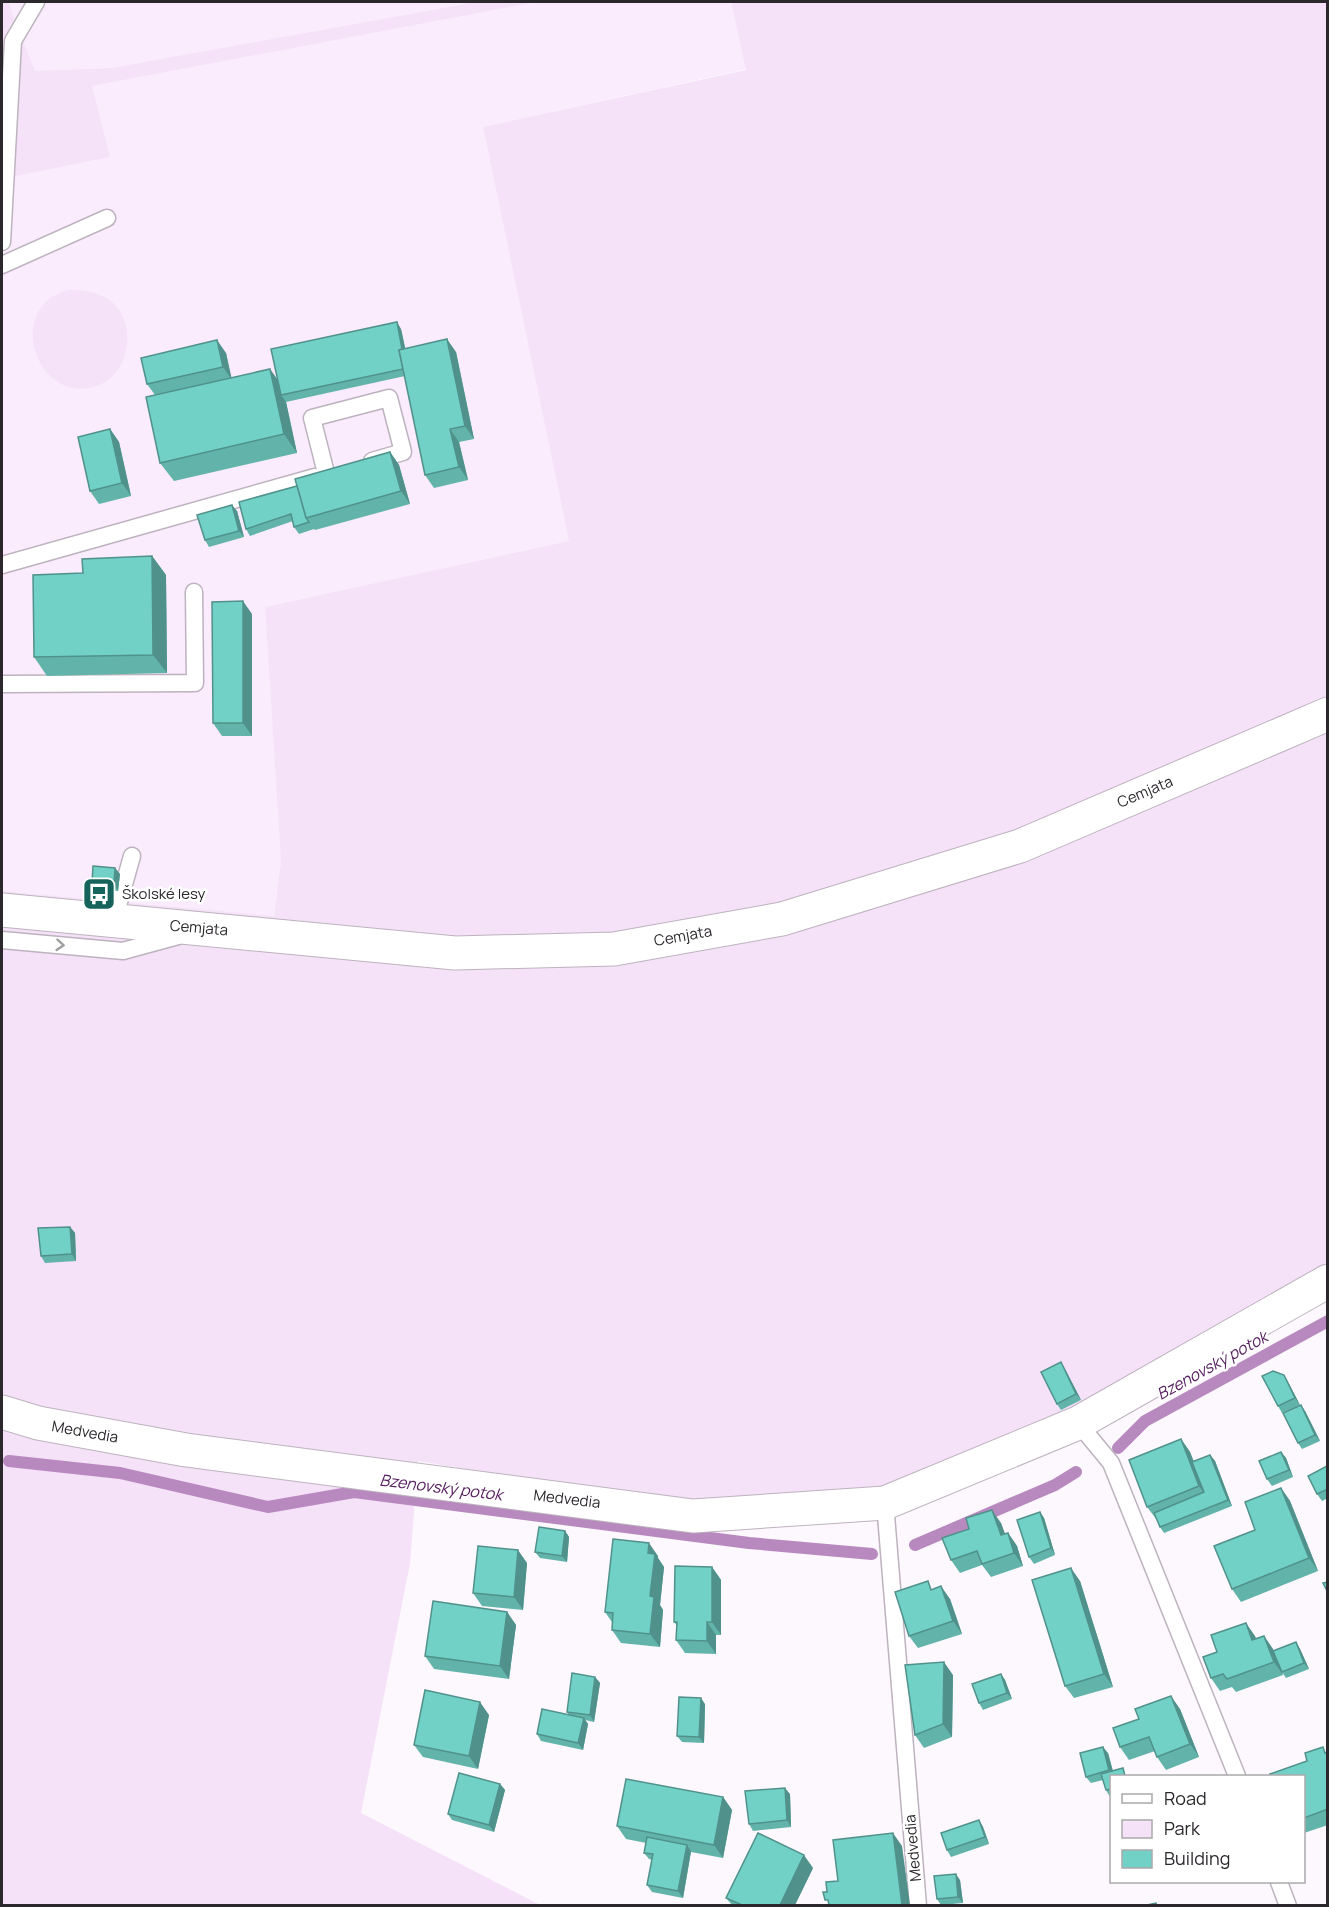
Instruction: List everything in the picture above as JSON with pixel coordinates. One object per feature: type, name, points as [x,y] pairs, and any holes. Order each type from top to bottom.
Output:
[{"type":"street","name":"Cemjata","points":[[2,910],[455,953],[614,949],[782,919],[1020,846],[1328,714]]},
{"type":"street","name":"Medvedia","points":[[2,1412],[38,1423],[186,1450],[693,1516],[885,1503],[1078,1423],[1328,1281]]},
{"type":"lane","points":[[2,242],[13,41],[36,2]]},
{"type":"lane","points":[[2,265],[107,218]]},
{"type":"lane","points":[[2,565],[332,472],[312,418],[389,398],[403,452],[359,464]]},
{"type":"lane","points":[[2,684],[195,683],[194,592]]},
{"type":"lane","points":[[114,920],[132,856]]},
{"type":"lane","points":[[2,940],[123,951],[203,929]]},
{"type":"lane","points":[[1078,1423],[1111,1462],[1237,1775]]},
{"type":"lane","name":"Medvedia","points":[[885,1503],[918,1905]]},
{"type":"lane","points":[[1280,1883],[1288,1905]]},
{"type":"shaded area","points":[[8,2],[466,2],[111,68],[35,71]]},
{"type":"shaded area","points":[[537,2],[731,2],[746,69],[483,127],[569,541],[265,607],[281,862],[274,916],[2,891],[2,179],[110,157],[91,86]]},
{"type":"green space","points":[[2,2],[8,2],[35,71],[111,68],[466,2],[537,2],[92,86],[110,157],[2,179]]},
{"type":"green space","points":[[731,2],[1327,2],[1327,1290],[936,1494],[748,1516],[418,1461],[410,1563],[361,1813],[540,1905],[2,1905],[2,891],[274,916],[281,862],[265,607],[569,541],[483,127],[746,70]]},
{"type":"green space","points":[[68,290],[86,291],[109,300],[121,314],[126,325],[126,349],[123,360],[117,371],[99,385],[78,389],[60,383],[46,370],[36,354],[33,335],[36,316],[48,301]]},
{"type":"building","points":[[397,322],[403,369],[281,395],[271,349]]},
{"type":"building","points":[[447,339],[465,426],[450,429],[459,467],[425,475],[399,350]]},
{"type":"building","points":[[217,340],[223,367],[147,384],[141,358]]},
{"type":"building","points":[[270,369],[284,434],[160,463],[146,397]]},
{"type":"building","points":[[110,429],[122,483],[90,491],[78,437]]},
{"type":"building","points":[[390,452],[401,491],[306,518],[295,479]]},
{"type":"building","points":[[297,486],[309,522],[294,527],[291,514],[246,529],[239,502]]},
{"type":"building","points":[[232,505],[239,531],[205,540],[197,515]]},
{"type":"building","points":[[152,556],[153,655],[34,657],[33,575],[83,573],[82,559]]},
{"type":"building","points":[[243,601],[243,723],[213,723],[212,602]]},
{"type":"building","points":[[93,866],[115,868],[114,884],[92,883]]},
{"type":"building","points":[[70,1227],[72,1254],[41,1256],[38,1228]]},
{"type":"building","points":[[1061,1362],[1076,1394],[1057,1404],[1041,1372]]},
{"type":"building","points":[[1273,1371],[1284,1375],[1295,1398],[1278,1406],[1262,1376]]},
{"type":"building","points":[[1301,1405],[1315,1435],[1298,1443],[1283,1413]]},
{"type":"building","points":[[1181,1439],[1199,1486],[1147,1507],[1129,1460]]},
{"type":"building","points":[[1281,1452],[1289,1470],[1267,1479],[1259,1461]]},
{"type":"building","points":[[1210,1455],[1228,1500],[1160,1527],[1154,1513],[1204,1492],[1192,1462]]},
{"type":"building","points":[[1327,1466],[1328,1489],[1317,1494],[1308,1476]]},
{"type":"building","points":[[1281,1488],[1309,1558],[1232,1589],[1214,1546],[1255,1530],[1245,1502]]},
{"type":"building","points":[[992,1510],[1001,1535],[1008,1533],[1014,1553],[982,1564],[977,1551],[951,1560],[942,1538],[969,1529],[966,1518]]},
{"type":"building","points":[[1040,1512],[1051,1548],[1029,1557],[1017,1520]]},
{"type":"building","points":[[539,1527],[565,1531],[562,1556],[535,1552]]},
{"type":"building","points":[[613,1539],[649,1543],[648,1553],[655,1554],[650,1596],[654,1597],[650,1634],[612,1630],[613,1613],[605,1612]]},
{"type":"building","points":[[478,1546],[518,1550],[514,1597],[473,1593]]},
{"type":"building","points":[[675,1566],[712,1567],[712,1622],[707,1622],[707,1641],[676,1640]]},
{"type":"building","points":[[1071,1568],[1104,1674],[1065,1686],[1032,1580]]},
{"type":"building","points":[[928,1581],[931,1590],[941,1586],[953,1621],[909,1636],[895,1592]]},
{"type":"building","points":[[1328,1582],[1328,1593],[1323,1583]]},
{"type":"building","points":[[433,1601],[507,1612],[500,1666],[425,1656]]},
{"type":"building","points":[[1246,1623],[1252,1640],[1264,1636],[1274,1662],[1227,1679],[1223,1674],[1211,1678],[1203,1657],[1217,1652],[1211,1635]]},
{"type":"building","points":[[1296,1642],[1304,1663],[1282,1672],[1273,1651]]},
{"type":"building","points":[[944,1662],[943,1724],[915,1735],[905,1665]]},
{"type":"building","points":[[572,1673],[595,1677],[590,1715],[567,1712]]},
{"type":"building","points":[[1001,1674],[1007,1693],[979,1703],[972,1684]]},
{"type":"building","points":[[425,1690],[480,1702],[469,1756],[414,1745]]},
{"type":"building","points":[[1171,1696],[1190,1744],[1157,1757],[1149,1737],[1120,1747],[1113,1728],[1139,1719],[1135,1709]]},
{"type":"building","points":[[679,1697],[701,1698],[699,1737],[677,1736]]},
{"type":"building","points":[[542,1709],[584,1718],[578,1743],[537,1734]]},
{"type":"building","points":[[1103,1747],[1109,1770],[1086,1777],[1080,1753]]},
{"type":"building","points":[[1323,1747],[1325,1753],[1328,1752],[1328,1809],[1305,1818],[1305,1775],[1270,1774],[1307,1761],[1305,1753]]},
{"type":"building","points":[[1123,1768],[1125,1775],[1110,1775],[1110,1789],[1106,1790],[1101,1774]]},
{"type":"building","points":[[459,1773],[500,1784],[489,1825],[448,1814]]},
{"type":"building","points":[[626,1779],[723,1797],[714,1845],[617,1826]]},
{"type":"building","points":[[785,1788],[787,1820],[749,1824],[745,1791]]},
{"type":"building","points":[[979,1820],[985,1837],[947,1850],[941,1833]]},
{"type":"building","points":[[758,1833],[804,1855],[780,1905],[742,1905],[726,1898]]},
{"type":"building","points":[[893,1833],[902,1905],[829,1905],[823,1892],[827,1892],[826,1882],[838,1881],[833,1840]]},
{"type":"building","points":[[647,1837],[687,1845],[678,1891],[647,1885],[653,1854],[644,1853]]},
{"type":"building","points":[[956,1874],[958,1897],[937,1899],[934,1876]]},
{"type":"waterway","name":"Bzenovský potok","points":[[1118,1448],[1145,1421],[1328,1321]]},
{"type":"waterway","name":"Bzenovský potok","points":[[9,1461],[120,1473],[268,1507],[354,1492],[749,1543],[872,1554]]},
{"type":"waterway","name":"Bzenovský potok","points":[[915,1545],[1055,1485],[1076,1472]]},
{"type":"place","name":"Školské lesy","points":[[99,894]]}]
